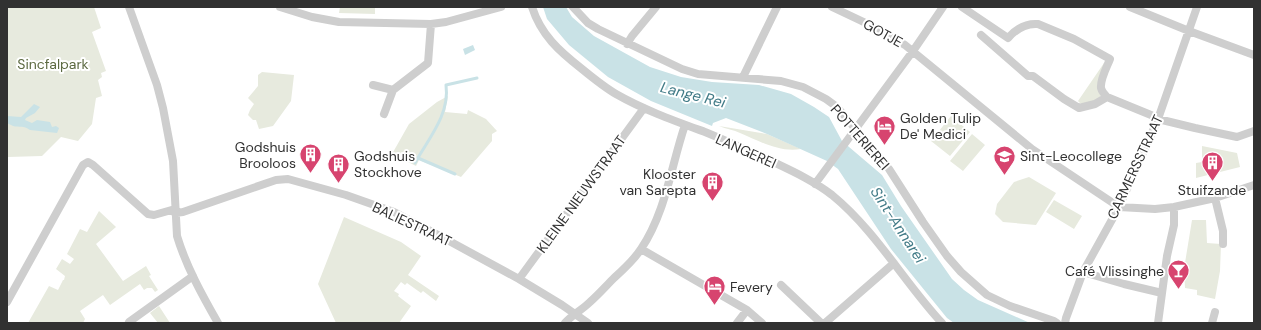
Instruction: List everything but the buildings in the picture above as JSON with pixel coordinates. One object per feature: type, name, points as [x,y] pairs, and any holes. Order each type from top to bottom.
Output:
[{"type":"street","points":[[129,7],[157,85],[163,108],[173,162],[178,241],[193,276],[218,323]]},
{"type":"street","points":[[280,7],[312,17],[340,22],[431,24],[446,22],[501,7]]},
{"type":"street","name":"LANGEREI","points":[[532,7],[539,25],[559,50],[615,94],[644,108],[766,159],[815,184],[831,195],[872,235],[942,323]]},
{"type":"street","name":"POTTERIEREI","points":[[573,7],[588,23],[598,30],[682,69],[698,74],[743,77],[781,81],[794,84],[814,92],[837,107],[889,169],[947,256],[969,280],[986,295],[1057,323]]},
{"type":"street","points":[[627,44],[656,7]]},
{"type":"street","points":[[743,77],[777,7]]},
{"type":"street","name":"GOTJE","points":[[832,7],[890,35],[913,51],[1032,149],[1119,207]]},
{"type":"street","points":[[815,184],[913,51],[943,7]]},
{"type":"street","points":[[962,7],[1008,38],[1016,30],[1032,23],[1038,24],[1074,39],[1110,58],[1102,82],[1101,88],[1103,93],[1107,97],[1158,119],[1237,137],[1254,131]]},
{"type":"street","points":[[1130,7],[1254,55]]},
{"type":"street","name":"CARMERSSTRAAT","points":[[1066,323],[1066,318],[1083,272],[1119,207],[1158,119],[1197,7]]},
{"type":"street","points":[[384,114],[393,90],[428,63],[431,24]]},
{"type":"street","points":[[981,35],[1028,76],[1033,76],[1079,108],[1095,104],[1107,97]]},
{"type":"street","points":[[373,85],[393,90]]},
{"type":"street","name":"KLEINE NIEUWSTRAAT","points":[[518,279],[644,108]]},
{"type":"street","points":[[564,323],[590,302],[641,249],[655,223],[662,204],[685,125]]},
{"type":"street","name":"BALIESTRAAT","points":[[7,302],[83,165],[88,162],[94,165],[148,214],[154,215],[175,211],[182,212],[276,180],[288,179],[346,195],[394,212],[440,236],[518,279],[562,305],[588,323]]},
{"type":"street","points":[[1119,207],[1155,209],[1174,207],[1215,198],[1254,185]]},
{"type":"street","points":[[1215,198],[1223,231],[1223,244]]},
{"type":"street","points":[[1158,323],[1167,256],[1174,225],[1174,207]]},
{"type":"street","points":[[641,249],[747,310],[762,323]]},
{"type":"street","points":[[825,323],[894,263]]},
{"type":"street","points":[[1083,272],[1162,293]]},
{"type":"street","points":[[130,323],[129,322],[193,276]]},
{"type":"street","points":[[781,285],[821,323]]},
{"type":"street","points":[[737,323],[747,310]]},
{"type":"street","points":[[1212,323],[1215,312]]},
{"type":"green space","name":"Sincfalpark","points":[[7,7],[94,7],[101,28],[92,32],[106,71],[101,73],[102,77],[98,80],[102,96],[96,98],[92,124],[78,141],[61,137],[42,156],[8,157]]},
{"type":"green space","points":[[340,7],[375,7],[375,14],[339,13]]},
{"type":"green space","points":[[1104,63],[1098,84],[1101,96],[1092,103],[1081,104],[1078,101]]},
{"type":"green space","points":[[262,72],[294,75],[291,101],[273,126],[259,129],[256,120],[253,120],[248,115],[254,104],[248,98],[258,86],[258,75]]},
{"type":"green space","points":[[448,96],[445,112],[467,114],[468,110],[486,119],[497,131],[492,134],[492,141],[461,177],[419,160],[416,166],[392,154],[409,124],[437,102]]},
{"type":"green space","points":[[951,116],[970,132],[950,156],[931,141]]},
{"type":"green space","points":[[719,126],[767,134],[801,149],[793,150],[777,148]]},
{"type":"green space","points":[[972,134],[985,145],[963,171],[950,161]]},
{"type":"green space","points":[[1202,146],[1237,153],[1240,167],[1196,178],[1196,163],[1202,162]]},
{"type":"green space","points":[[1029,177],[1056,193],[1036,225],[1003,222],[995,214],[997,204],[1014,182]]},
{"type":"green space","points":[[1054,200],[1082,216],[1074,229],[1046,212]]},
{"type":"green space","points":[[99,211],[116,227],[96,244],[123,281],[146,266],[151,275],[149,276],[158,290],[155,292],[152,288],[147,288],[144,290],[140,284],[110,305],[103,295],[80,311],[85,319],[83,323],[28,323],[49,286],[58,290],[65,276],[56,269],[62,259],[70,264],[74,259],[67,254],[80,229],[87,232]]},
{"type":"green space","points":[[344,217],[401,242],[421,256],[408,275],[439,296],[436,301],[423,291],[421,293],[407,283],[405,285],[401,282],[394,291],[411,306],[399,323],[336,323],[318,284]]},
{"type":"green space","points":[[1192,220],[1206,220],[1207,243],[1221,244],[1220,271],[1215,299],[1197,295],[1197,290],[1185,288],[1184,269]]},
{"type":"green space","points":[[159,306],[170,323],[158,323],[150,313]]},
{"type":"water","points":[[543,7],[566,7],[572,17],[594,36],[650,67],[681,77],[712,82],[759,85],[791,94],[814,107],[829,117],[842,141],[882,175],[901,206],[952,279],[978,300],[1030,323],[954,323],[947,318],[891,249],[838,169],[827,161],[767,134],[726,118],[713,123],[712,126],[651,101],[608,77],[569,45],[547,19]]},
{"type":"water","points":[[473,45],[475,50],[465,55],[463,49]]},
{"type":"water","points":[[34,104],[40,107],[35,113],[25,120],[32,123],[37,120],[50,122],[52,127],[56,126],[59,128],[57,133],[30,130],[28,128],[13,126],[7,123],[7,116],[21,117]]},
{"type":"waterway","points":[[415,163],[432,136],[441,117],[445,106],[446,85],[477,78]]},
{"type":"waterway","points":[[418,158],[455,174]]},
{"type":"place","name":"Golden Tulip De' Medici","points":[[885,146]]},
{"type":"place","name":"Godshuis Brooloos","points":[[311,174]]},
{"type":"place","name":"Sint-Leocollege","points":[[1004,176]]},
{"type":"place","name":"Stuifzande","points":[[1212,182]]},
{"type":"place","name":"Godshuis Stockhove","points":[[338,184]]},
{"type":"place","name":"Klooster van Sarepta","points":[[712,202]]},
{"type":"place","name":"Café Vlissinghe","points":[[1179,290]]},
{"type":"place","name":"Fevery","points":[[714,306]]},
{"type":"water label","name":"Lange Rei","points":[[693,95]]},
{"type":"water label","name":"Sint-Annarei","points":[[898,225]]}]
